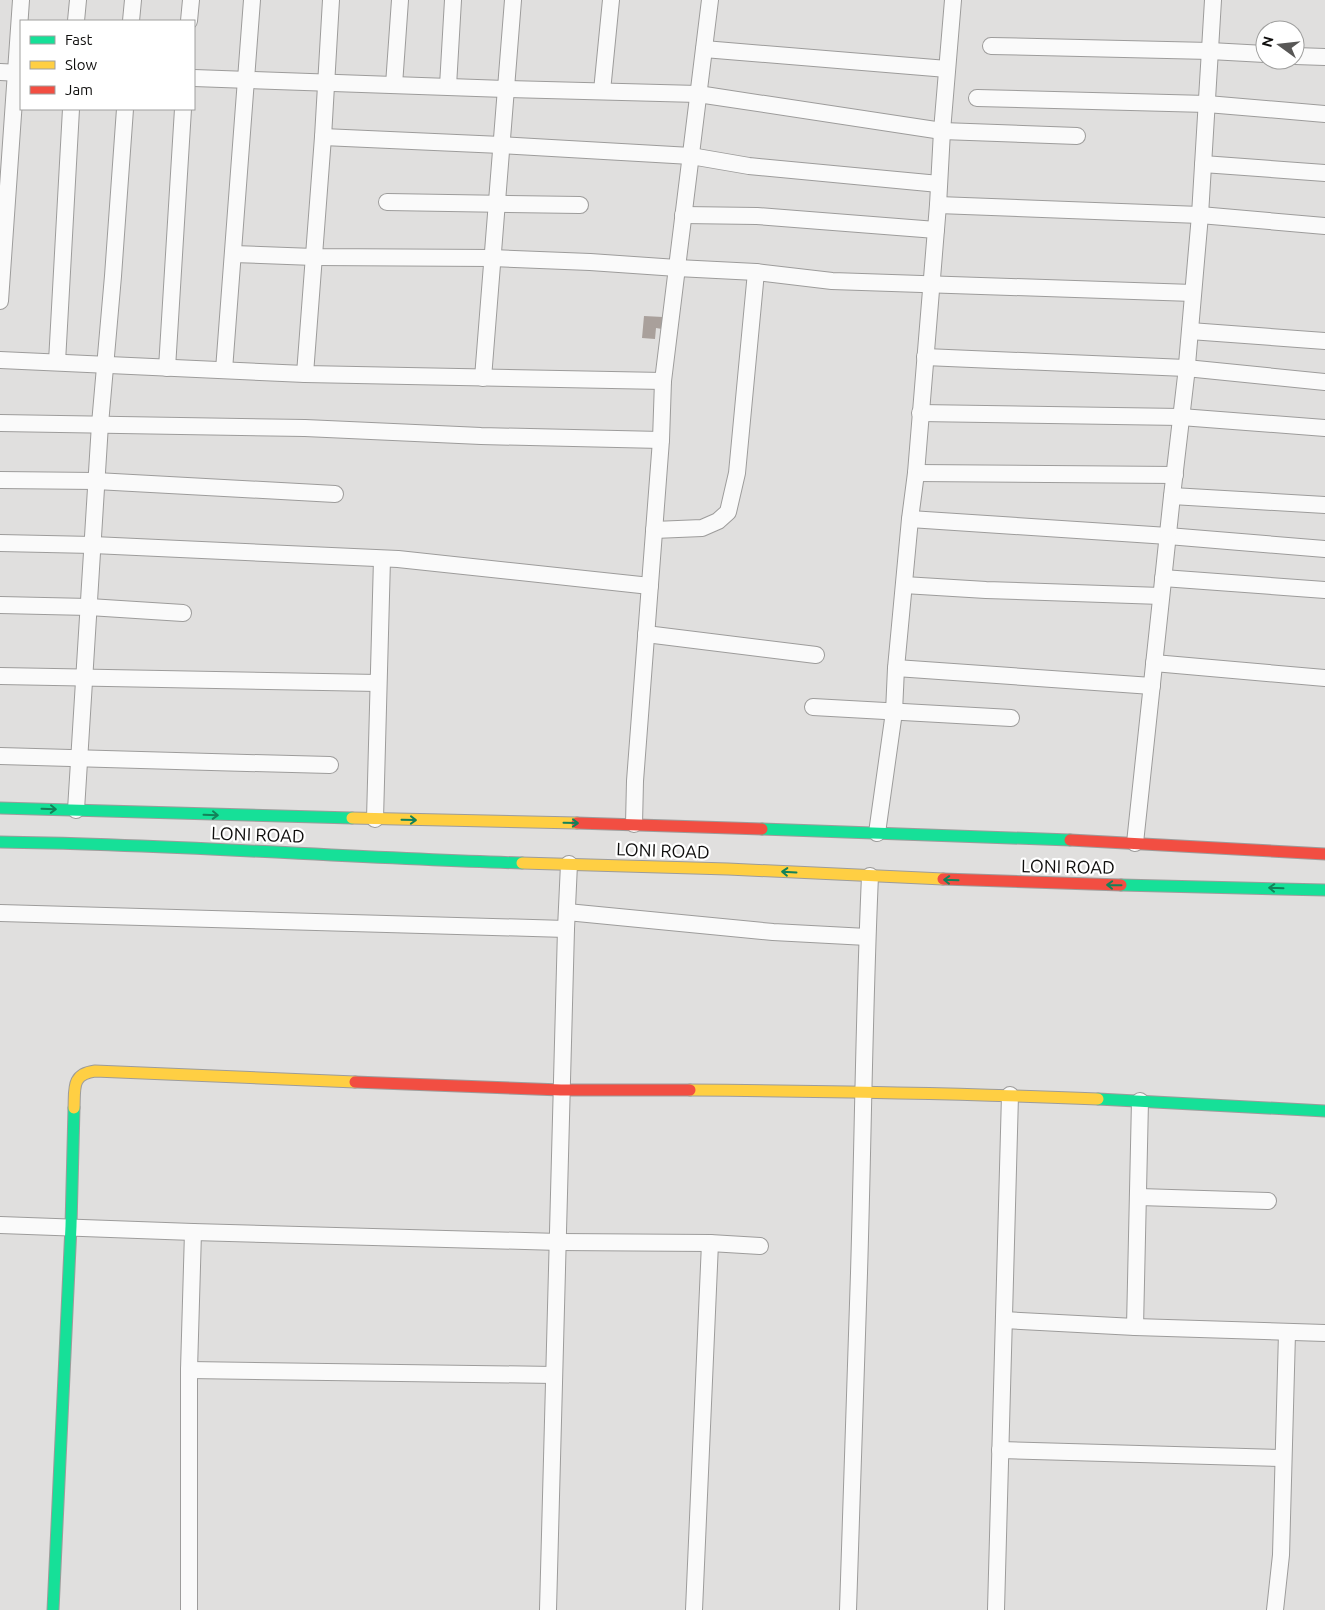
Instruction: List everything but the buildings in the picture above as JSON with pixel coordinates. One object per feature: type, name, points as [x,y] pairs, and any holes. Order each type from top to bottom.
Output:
[{"type":"main road","name":"LONI ROAD","points":[[0,808],[877,832],[1135,843],[1325,854]]},
{"type":"main road","name":"LONI ROAD","points":[[0,842],[94,843],[430,860],[728,869],[1020,882],[1325,890]]},
{"type":"main road","points":[[53,1610],[71,1226],[75,1086],[78,1077],[85,1072],[105,1071],[562,1090],[863,1091],[1010,1095],[1325,1111]]},
{"type":"street","points":[[0,301],[12,73],[21,0]]},
{"type":"street","points":[[76,20],[78,0]]},
{"type":"street","points":[[131,20],[133,0]]},
{"type":"street","points":[[189,20],[191,0]]},
{"type":"street","points":[[224,370],[252,0]]},
{"type":"street","points":[[305,374],[327,82],[331,0]]},
{"type":"street","points":[[394,85],[400,0]]},
{"type":"street","points":[[448,86],[453,0]]},
{"type":"street","points":[[483,378],[513,0]]},
{"type":"street","points":[[602,91],[611,0]]},
{"type":"street","points":[[634,824],[635,781],[664,382],[710,0]]},
{"type":"street","points":[[877,832],[894,712],[896,668],[916,473],[953,0]]},
{"type":"street","points":[[1135,843],[1190,331],[1200,215],[1213,0]]},
{"type":"street","points":[[991,46],[1255,53]]},
{"type":"street","points":[[704,49],[947,69]]},
{"type":"street","points":[[1305,56],[1325,57]]},
{"type":"street","points":[[195,78],[698,94],[942,131],[1077,136]]},
{"type":"street","points":[[977,98],[1207,104],[1325,114]]},
{"type":"street","points":[[57,362],[71,110]]},
{"type":"street","points":[[76,810],[104,365],[113,276],[125,110]]},
{"type":"street","points":[[167,368],[183,110]]},
{"type":"street","points":[[323,137],[691,156],[749,166],[939,184]]},
{"type":"street","points":[[1203,164],[1325,173]]},
{"type":"street","points":[[387,202],[580,205]]},
{"type":"street","points":[[938,205],[1200,215],[1325,226]]},
{"type":"street","points":[[683,215],[756,216],[936,230]]},
{"type":"street","points":[[233,254],[314,257],[492,258],[756,272],[832,281],[1193,293]]},
{"type":"street","points":[[654,530],[702,528],[718,521],[728,512],[737,473],[756,272]]},
{"type":"street","points":[[1190,331],[1325,342]]},
{"type":"street","points":[[925,357],[1186,368],[1325,382]]},
{"type":"street","points":[[0,360],[305,374],[664,382]]},
{"type":"street","points":[[920,413],[1181,417],[1325,428]]},
{"type":"street","points":[[0,423],[305,428],[481,436],[661,440]]},
{"type":"street","points":[[916,473],[1175,475]]},
{"type":"street","points":[[0,480],[96,481],[335,494]]},
{"type":"street","points":[[1172,496],[1325,505]]},
{"type":"street","points":[[910,519],[1168,536],[1325,550]]},
{"type":"street","points":[[0,543],[92,545],[382,559],[650,586]]},
{"type":"street","points":[[375,819],[382,559]]},
{"type":"street","points":[[1163,578],[1325,590]]},
{"type":"street","points":[[904,585],[1161,596]]},
{"type":"street","points":[[0,605],[89,607],[183,613]]},
{"type":"street","points":[[646,634],[816,655]]},
{"type":"street","points":[[1154,664],[1325,678]]},
{"type":"street","points":[[896,668],[1152,686]]},
{"type":"street","points":[[0,676],[320,681],[378,684]]},
{"type":"street","points":[[813,707],[1011,718]]},
{"type":"street","points":[[0,756],[330,765]]},
{"type":"street","points":[[548,1610],[569,864]]},
{"type":"street","points":[[848,1610],[870,876]]},
{"type":"street","points":[[0,912],[567,920],[867,937]]},
{"type":"street","points":[[996,1610],[1010,1095]]},
{"type":"street","points":[[1135,1327],[1140,1101]]},
{"type":"street","points":[[1139,1197],[1268,1201]]},
{"type":"street","points":[[0,1225],[71,1226],[193,1232],[559,1242],[710,1243],[760,1246]]},
{"type":"street","points":[[189,1610],[189,1370],[193,1232]]},
{"type":"street","points":[[694,1610],[710,1243]]},
{"type":"street","points":[[1004,1320],[1325,1334]]},
{"type":"street","points":[[1274,1610],[1281,1555],[1282,1458],[1287,1333]]},
{"type":"street","points":[[189,1370],[554,1375]]},
{"type":"street","points":[[1000,1450],[1282,1458]]},
{"type":"traffic: fast","points":[[0,808],[352,818]]},
{"type":"traffic: fast","points":[[762,829],[1070,840]]},
{"type":"traffic: fast","points":[[0,842],[130,845],[522,863]]},
{"type":"traffic: fast","points":[[1121,885],[1325,890]]},
{"type":"traffic: fast","points":[[1098,1099],[1325,1111]]},
{"type":"traffic: fast","points":[[53,1610],[71,1226],[74,1108]]},
{"type":"traffic: slow","points":[[352,818],[577,823]]},
{"type":"traffic: slow","points":[[522,863],[728,869],[943,879]]},
{"type":"traffic: slow","points":[[74,1108],[75,1089],[78,1079],[82,1075],[95,1071],[355,1082]]},
{"type":"traffic: slow","points":[[690,1090],[996,1095],[1098,1099]]},
{"type":"traffic: jam","points":[[577,823],[762,829]]},
{"type":"traffic: jam","points":[[1070,840],[1325,854]]},
{"type":"traffic: jam","points":[[943,879],[1121,885]]},
{"type":"traffic: jam","points":[[355,1082],[561,1090],[690,1090]]}]
